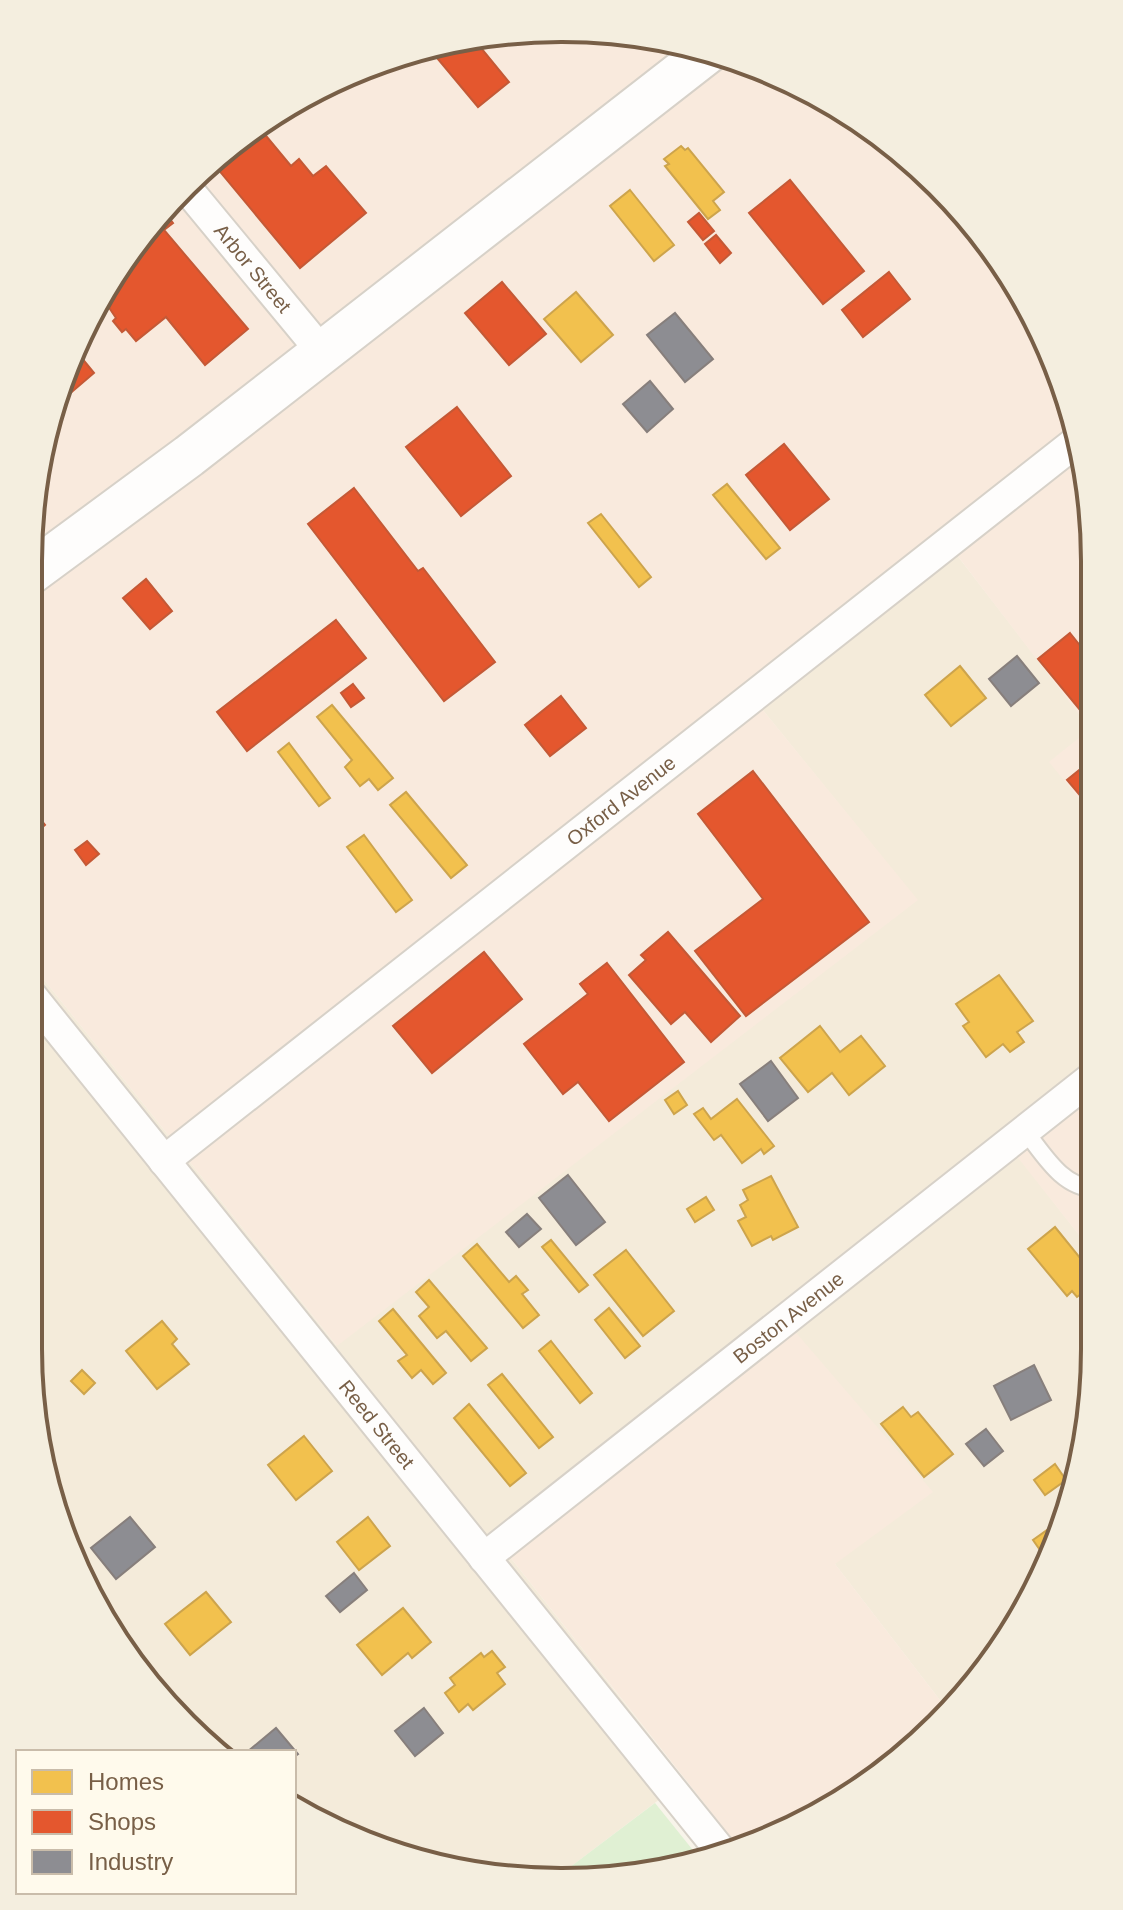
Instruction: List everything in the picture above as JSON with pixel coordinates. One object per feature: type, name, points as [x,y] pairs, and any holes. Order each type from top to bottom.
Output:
[{"type":"main road","points":[[42,564],[189,456],[697,60]]},
{"type":"street","name":"Arbor Street","points":[[193,195],[322,352]]},
{"type":"street","name":"Oxford Avenue","points":[[164,1161],[1068,448]]},
{"type":"street","name":"Reed Street","points":[[42,1009],[715,1844]]},
{"type":"street","name":"Boston Avenue","points":[[484,1558],[1081,1086]]},
{"type":"lane","points":[[1025,1131],[1067,1180],[1081,1187]]},
{"type":"shaded area","points":[[595,43],[629,46],[696,60],[791,96],[878,149],[952,219],[974,245],[1011,302],[1053,395],[1077,494],[1081,562],[1081,717],[947,542],[753,698],[918,900],[337,1346],[42,977],[43,528],[46,494],[60,427],[96,332],[149,245],[219,171],[245,149],[302,112],[395,70],[494,46]]},
{"type":"shaded area","points":[[946,541],[1081,716],[1081,737],[1050,762],[1081,801],[1081,1090],[1009,1145],[1081,1237],[1080,1382],[1077,1416],[1063,1483],[1041,1547],[1011,1608],[974,1665],[942,1702],[835,1564],[510,1557],[685,1780],[569,1868],[494,1864],[427,1850],[363,1828],[296,1794],[296,1750],[232,1750],[219,1739],[149,1665],[112,1608],[82,1547],[52,1450],[43,1382],[42,977],[336,1345],[917,900],[753,698]]},
{"type":"shaded area","points":[[1081,736],[1081,801],[1049,762]]},
{"type":"shaded area","points":[[1081,1090],[1081,1238],[1008,1145]]},
{"type":"shaded area","points":[[792,1328],[933,1492],[835,1564],[942,1702],[904,1739],[850,1780],[791,1814],[732,1839],[510,1557]]},
{"type":"green space","points":[[655,1803],[693,1851],[629,1864],[569,1868]]},
{"type":"building: Homes","points":[[681,146],[685,150],[688,148],[724,192],[713,201],[720,210],[708,219],[665,166],[669,164],[664,159]]},
{"type":"building: Homes","points":[[630,190],[674,245],[654,261],[610,206]]},
{"type":"building: Homes","points":[[576,292],[613,335],[581,362],[544,319]]},
{"type":"building: Homes","points":[[727,484],[780,548],[766,559],[713,495]]},
{"type":"building: Homes","points":[[601,514],[651,577],[639,587],[588,523]]},
{"type":"building: Homes","points":[[960,666],[986,698],[951,726],[925,695]]},
{"type":"building: Homes","points":[[332,705],[393,778],[378,790],[369,779],[360,786],[345,767],[352,760],[317,717]]},
{"type":"building: Homes","points":[[289,743],[330,798],[319,806],[278,752]]},
{"type":"building: Homes","points":[[406,792],[467,865],[451,878],[390,805]]},
{"type":"building: Homes","points":[[364,835],[412,900],[396,912],[347,847]]},
{"type":"building: Homes","points":[[999,975],[1033,1021],[1017,1032],[1024,1042],[1010,1052],[1003,1044],[986,1057],[963,1026],[969,1022],[956,1004]]},
{"type":"building: Homes","points":[[820,1026],[840,1052],[861,1036],[885,1066],[849,1095],[832,1073],[808,1092],[780,1058]]},
{"type":"building: Homes","points":[[678,1091],[687,1105],[674,1114],[665,1100]]},
{"type":"building: Homes","points":[[737,1099],[774,1146],[764,1154],[761,1149],[742,1163],[721,1135],[714,1140],[694,1114],[703,1108],[711,1119]]},
{"type":"building: Homes","points":[[771,1176],[798,1227],[773,1240],[771,1236],[752,1246],[738,1221],[746,1217],[740,1205],[748,1200],[743,1190]]},
{"type":"building: Homes","points":[[706,1197],[714,1210],[695,1222],[687,1209]]},
{"type":"building: Homes","points":[[1055,1227],[1081,1259],[1081,1294],[1077,1297],[1072,1291],[1067,1296],[1028,1249]]},
{"type":"building: Homes","points":[[551,1240],[588,1285],[579,1292],[542,1247]]},
{"type":"building: Homes","points":[[477,1244],[509,1282],[516,1276],[528,1290],[522,1294],[539,1315],[523,1328],[463,1256]]},
{"type":"building: Homes","points":[[626,1250],[674,1311],[643,1336],[594,1275]]},
{"type":"building: Homes","points":[[429,1280],[487,1348],[471,1361],[446,1331],[437,1338],[419,1316],[429,1307],[416,1292]]},
{"type":"building: Homes","points":[[609,1308],[640,1346],[625,1358],[595,1320]]},
{"type":"building: Homes","points":[[393,1309],[446,1373],[433,1384],[421,1370],[412,1378],[398,1361],[407,1355],[379,1321]]},
{"type":"building: Homes","points":[[162,1321],[177,1339],[172,1344],[189,1364],[157,1389],[126,1351]]},
{"type":"building: Homes","points":[[551,1341],[592,1393],[580,1403],[539,1351]]},
{"type":"building: Homes","points":[[82,1370],[95,1383],[84,1394],[71,1381]]},
{"type":"building: Homes","points":[[502,1374],[553,1437],[539,1448],[488,1385]]},
{"type":"building: Homes","points":[[469,1404],[526,1473],[510,1486],[454,1418]]},
{"type":"building: Homes","points":[[903,1407],[911,1417],[918,1412],[953,1454],[924,1477],[881,1424]]},
{"type":"building: Homes","points":[[304,1436],[332,1471],[296,1500],[268,1465]]},
{"type":"building: Homes","points":[[1055,1464],[1064,1478],[1063,1482],[1045,1495],[1034,1480]]},
{"type":"building: Homes","points":[[368,1517],[390,1546],[359,1570],[337,1542]]},
{"type":"building: Homes","points":[[1048,1530],[1040,1550],[1033,1540]]},
{"type":"building: Homes","points":[[206,1592],[231,1622],[190,1655],[165,1624]]},
{"type":"building: Homes","points":[[403,1608],[431,1642],[412,1658],[408,1653],[382,1675],[357,1645]]},
{"type":"building: Homes","points":[[492,1651],[505,1667],[497,1673],[505,1684],[473,1710],[468,1704],[459,1712],[445,1693],[455,1685],[450,1678],[481,1653],[484,1657]]},
{"type":"building: Shops","points":[[481,48],[509,82],[478,107],[437,58]]},
{"type":"building: Shops","points":[[265,135],[291,166],[299,159],[313,176],[326,166],[366,213],[300,268],[219,171]]},
{"type":"building: Shops","points":[[790,180],[864,271],[823,304],[749,213]]},
{"type":"building: Shops","points":[[699,213],[714,231],[703,240],[688,222]]},
{"type":"building: Shops","points":[[170,220],[173,223],[164,230],[248,329],[205,365],[166,317],[136,341],[126,329],[122,332],[113,321],[116,318],[109,308],[112,302],[149,245]]},
{"type":"building: Shops","points":[[716,235],[731,253],[720,263],[705,244]]},
{"type":"building: Shops","points":[[889,272],[910,299],[863,337],[842,310]]},
{"type":"building: Shops","points":[[502,282],[546,334],[509,365],[465,313]]},
{"type":"building: Shops","points":[[83,360],[94,373],[71,393]]},
{"type":"building: Shops","points":[[457,407],[511,476],[461,516],[406,447]]},
{"type":"building: Shops","points":[[784,444],[829,499],[790,530],[746,475]]},
{"type":"building: Shops","points":[[354,488],[418,571],[423,568],[495,662],[444,701],[308,524]]},
{"type":"building: Shops","points":[[146,579],[172,611],[150,629],[123,598]]},
{"type":"building: Shops","points":[[336,620],[366,658],[247,751],[217,712]]},
{"type":"building: Shops","points":[[1070,633],[1081,647],[1081,711],[1038,659]]},
{"type":"building: Shops","points":[[353,684],[364,698],[351,707],[341,693]]},
{"type":"building: Shops","points":[[561,696],[586,728],[550,756],[525,725]]},
{"type":"building: Shops","points":[[1081,769],[1081,797],[1067,780]]},
{"type":"building: Shops","points":[[753,771],[869,922],[746,1016],[695,951],[763,899],[698,814]]},
{"type":"building: Shops","points":[[87,841],[99,854],[86,865],[75,850]]},
{"type":"building: Shops","points":[[668,932],[740,1016],[711,1042],[685,1012],[671,1024],[629,975],[646,960],[641,955]]},
{"type":"building: Shops","points":[[484,952],[522,999],[432,1073],[393,1026]]},
{"type":"building: Shops","points":[[607,963],[684,1062],[609,1121],[578,1082],[563,1094],[524,1044],[588,994],[580,984]]},
{"type":"building: Industry","points":[[675,313],[713,359],[685,382],[647,335]]},
{"type":"building: Industry","points":[[650,381],[673,409],[647,432],[623,404]]},
{"type":"building: Industry","points":[[1017,656],[1039,683],[1011,706],[989,679]]},
{"type":"building: Industry","points":[[771,1061],[798,1098],[768,1121],[740,1084]]},
{"type":"building: Industry","points":[[568,1175],[605,1222],[576,1245],[539,1198]]},
{"type":"building: Industry","points":[[527,1214],[541,1229],[519,1247],[506,1232]]},
{"type":"building: Industry","points":[[1034,1365],[1051,1400],[1011,1420],[994,1386]]},
{"type":"building: Industry","points":[[986,1429],[1003,1451],[984,1466],[966,1444]]},
{"type":"building: Industry","points":[[130,1517],[155,1547],[116,1579],[91,1548]]},
{"type":"building: Industry","points":[[354,1573],[367,1590],[340,1612],[326,1596]]},
{"type":"building: Industry","points":[[424,1708],[443,1733],[415,1756],[395,1731]]},
{"type":"building: Industry","points":[[276,1728],[295,1750],[249,1750]]}]
